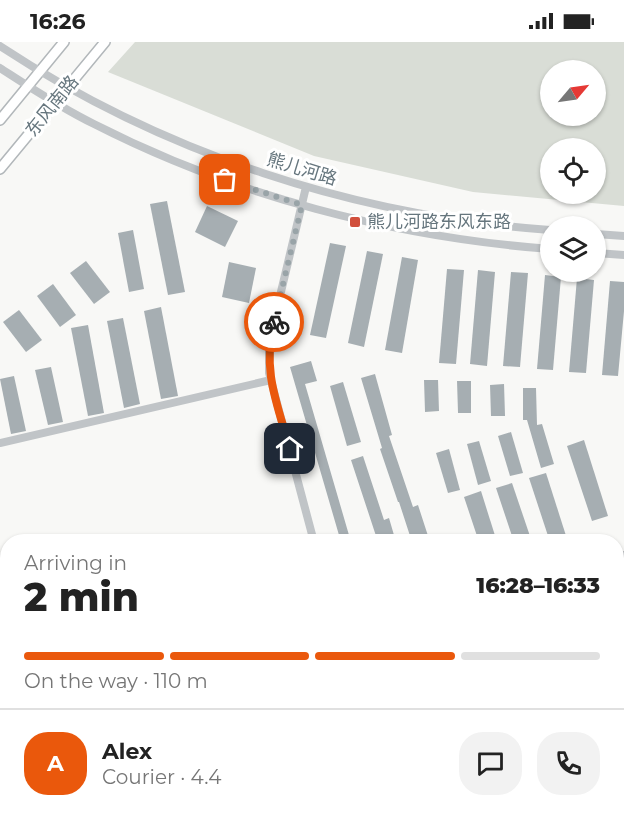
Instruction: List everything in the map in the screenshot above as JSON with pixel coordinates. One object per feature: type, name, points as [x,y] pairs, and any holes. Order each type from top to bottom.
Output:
[{"type":"main road","name":"东风南路","points":[[0,120],[64,42]]},
{"type":"main road","name":"东风南路","points":[[0,169],[105,42]]},
{"type":"street","name":"熊儿河路","points":[[0,46],[39,72],[112,112],[231,162],[306,187],[404,211],[540,229]]},
{"type":"street","name":"熊儿河路","points":[[0,68],[124,140],[225,180],[302,205],[400,230],[540,248]]},
{"type":"street","points":[[306,187],[269,342],[268,359],[271,380],[312,534]]},
{"type":"street","points":[[606,235],[624,236]]},
{"type":"street","points":[[606,254],[624,255]]},
{"type":"street","points":[[0,443],[271,380]]},
{"type":"shaded area","points":[[135,42],[624,42],[624,206],[602,204],[606,204],[606,138],[540,138],[540,198],[473,192],[314,156],[108,72]]},
{"type":"building","points":[[167,201],[185,292],[168,295],[150,204]]},
{"type":"building","points":[[207,206],[238,221],[225,247],[195,232]]},
{"type":"building","points":[[133,230],[144,289],[129,292],[118,233]]},
{"type":"building","points":[[330,243],[346,246],[326,338],[310,335]]},
{"type":"building","points":[[367,251],[383,254],[364,347],[348,343]]},
{"type":"building","points":[[402,257],[418,260],[402,353],[385,350]]},
{"type":"building","points":[[86,261],[110,292],[94,304],[70,273]]},
{"type":"building","points":[[229,262],[256,268],[249,303],[222,297]]},
{"type":"building","points":[[447,269],[464,270],[456,364],[439,363]]},
{"type":"building","points":[[478,270],[495,272],[487,366],[470,364]]},
{"type":"building","points":[[511,272],[528,273],[520,367],[503,366]]},
{"type":"building","points":[[610,281],[624,282],[624,311],[618,376],[602,375]]},
{"type":"building","points":[[544,282],[561,282],[553,370],[537,369]]},
{"type":"building","points":[[577,282],[594,282],[586,373],[569,372]]},
{"type":"building","points":[[53,284],[76,315],[60,327],[37,296]]},
{"type":"building","points":[[161,307],[178,396],[161,399],[144,311]]},
{"type":"building","points":[[19,310],[42,340],[26,352],[3,322]]},
{"type":"building","points":[[123,318],[140,404],[124,408],[107,321]]},
{"type":"building","points":[[88,325],[104,413],[88,416],[71,328]]},
{"type":"building","points":[[311,361],[317,381],[305,384],[349,534],[339,534],[290,367]]},
{"type":"building","points":[[51,367],[63,422],[48,425],[35,370]]},
{"type":"building","points":[[375,374],[392,435],[389,436],[413,507],[418,505],[427,534],[409,534],[380,449],[382,448],[361,378]]},
{"type":"building","points":[[14,376],[26,431],[11,434],[0,379]]},
{"type":"building","points":[[424,380],[438,380],[439,411],[425,412]]},
{"type":"building","points":[[457,381],[471,381],[471,413],[458,413]]},
{"type":"building","points":[[343,382],[361,442],[347,446],[330,386]]},
{"type":"building","points":[[504,384],[505,416],[491,416],[490,385]]},
{"type":"building","points":[[523,388],[536,388],[537,425],[542,424],[554,464],[541,468],[527,420],[523,420]]},
{"type":"building","points":[[511,432],[523,473],[510,476],[498,436]]},
{"type":"building","points":[[584,440],[608,516],[592,521],[567,446]]},
{"type":"building","points":[[479,441],[491,481],[478,485],[467,444]]},
{"type":"building","points":[[449,449],[460,490],[448,493],[436,453]]},
{"type":"building","points":[[363,456],[384,520],[389,518],[394,534],[375,534],[351,460]]},
{"type":"building","points":[[546,473],[565,534],[547,534],[529,478]]},
{"type":"building","points":[[512,483],[529,534],[511,534],[496,488]]},
{"type":"building","points":[[481,491],[494,534],[476,534],[464,497]]},
{"type":"way so far","points":[[225,180],[302,205],[274,322]]},
{"type":"place","name":"熊儿河路东风东路","points":[[355,222]]},
{"type":"route","points":[[274,322],[269,342],[269,373],[290,449]]}]
